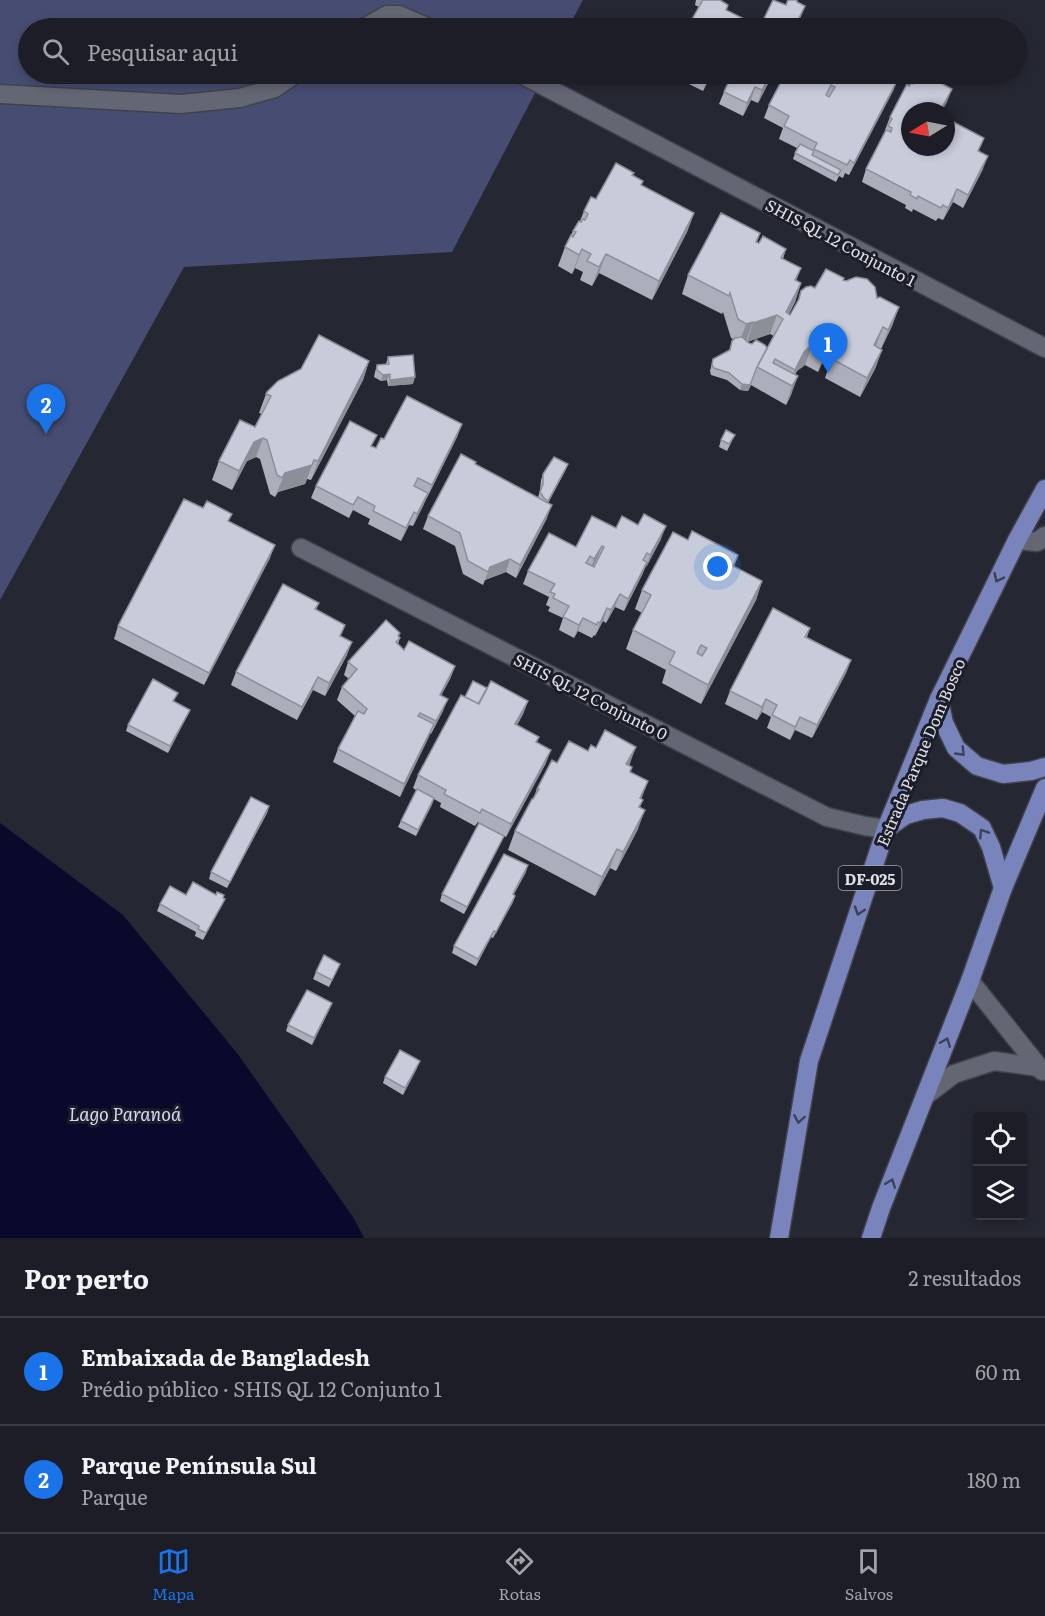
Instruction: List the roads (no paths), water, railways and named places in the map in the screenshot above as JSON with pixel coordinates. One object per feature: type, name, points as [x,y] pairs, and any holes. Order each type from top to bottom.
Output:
[{"type":"main road","name":"Estrada Parque Dom Bosco","points":[[779,1234],[809,1061],[886,828],[939,699],[1017,540],[1045,489]]},
{"type":"main road","points":[[939,699],[944,723],[956,748],[977,766],[1003,774],[1045,767]]},
{"type":"main road","points":[[871,1238],[970,981],[1003,888],[1045,788]]},
{"type":"main road","points":[[886,828],[906,815],[923,810],[943,808],[960,813],[982,828],[991,847],[1003,888]]},
{"type":"street","points":[[382,18],[387,15],[399,15],[406,18]]},
{"type":"street","points":[[0,94],[181,104],[240,98],[275,88],[281,84]]},
{"type":"street","name":"SHIS QL 12 Conjunto 1","points":[[540,84],[1045,348]]},
{"type":"street","points":[[1017,540],[1037,542],[1045,536]]},
{"type":"street","name":"SHIS QL 12 Conjunto 0","points":[[301,548],[827,817],[865,826],[886,828]]},
{"type":"street","points":[[970,981],[1042,1071]]},
{"type":"street","points":[[925,1096],[954,1074],[994,1061],[1042,1071]]},
{"type":"water","name":"Lago Paranoá","points":[[0,823],[123,915],[237,1053],[353,1217],[364,1238],[0,1238]]},
{"type":"place","name":"Embaixada de Bangladesh","points":[[828,373]]},
{"type":"place","name":"Parque Península Sul","points":[[46,434]]}]
